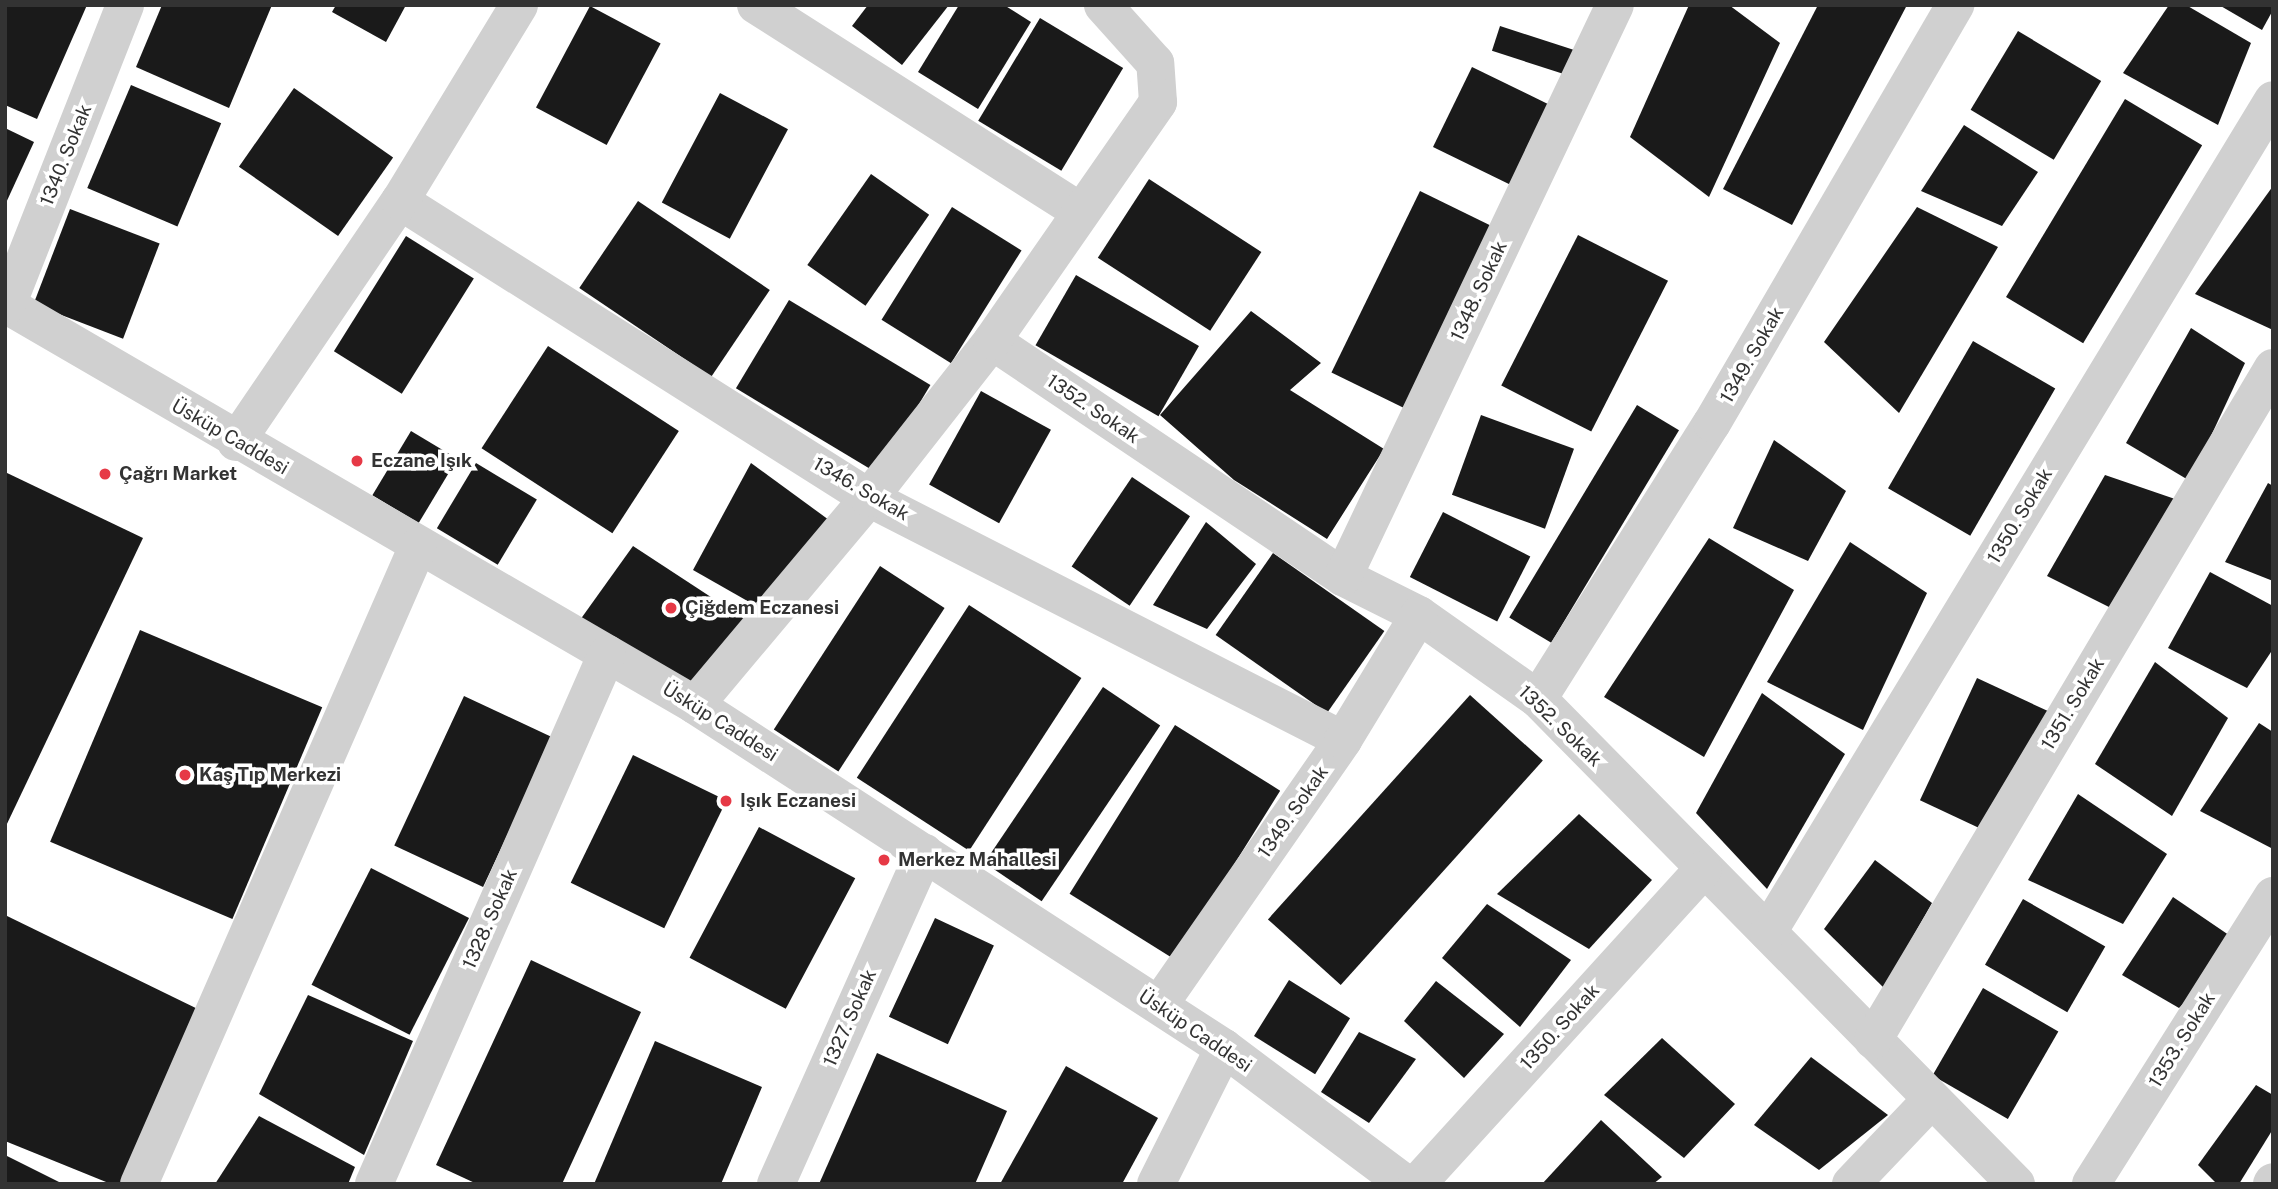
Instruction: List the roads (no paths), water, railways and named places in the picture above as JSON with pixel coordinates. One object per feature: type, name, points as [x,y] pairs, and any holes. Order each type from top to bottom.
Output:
[{"type":"street","name":"1340. Sokak","points":[[6,305],[125,5]]},
{"type":"street","points":[[236,442],[400,201],[519,5]]},
{"type":"street","points":[[756,5],[1079,211]]},
{"type":"street","points":[[695,705],[869,498],[992,341],[1079,211],[1158,102],[1155,63],[1103,5]]},
{"type":"street","name":"1348. Sokak","points":[[1343,578],[1615,5]]},
{"type":"street","name":"1349. Sokak","points":[[1538,699],[1712,424],[1955,5]]},
{"type":"street","name":"1350. Sokak","points":[[1768,932],[2273,100]]},
{"type":"street","name":"1346. Sokak","points":[[400,201],[869,498],[1343,740]]},
{"type":"street","name":"Üsküp Caddesi","points":[[6,305],[236,442],[695,705],[1224,1048],[1406,1184]]},
{"type":"street","name":"1352. Sokak","points":[[992,341],[1343,578],[1419,615],[1538,699],[1703,870],[1768,932],[2016,1184]]},
{"type":"street","name":"1351. Sokak","points":[[1873,1040],[2273,368]]},
{"type":"street","points":[[139,1184],[418,546]]},
{"type":"street","name":"1349. Sokak","points":[[1159,1005],[1343,740],[1419,615]]},
{"type":"street","name":"1328. Sokak","points":[[374,1184],[607,654]]},
{"type":"street","name":"1327. Sokak","points":[[776,1184],[924,853]]},
{"type":"street","name":"1350. Sokak","points":[[1417,1184],[1703,870]]},
{"type":"street","name":"1353. Sokak","points":[[2091,1184],[2273,896]]},
{"type":"street","points":[[1156,1184],[1224,1048]]},
{"type":"street","points":[[1851,1184],[1932,1099]]},
{"type":"place","name":"Eczane Işık","points":[[357,461]]},
{"type":"place","name":"Çağrı Market","points":[[105,474]]},
{"type":"place","name":"Çiğdem Eczanesi","points":[[671,608]]},
{"type":"place","name":"Kaş Tıp Merkezi","points":[[185,775]]},
{"type":"place","name":"Işık Eczanesi","points":[[726,801]]},
{"type":"place","name":"Merkez Mahallesi","points":[[884,860]]}]
